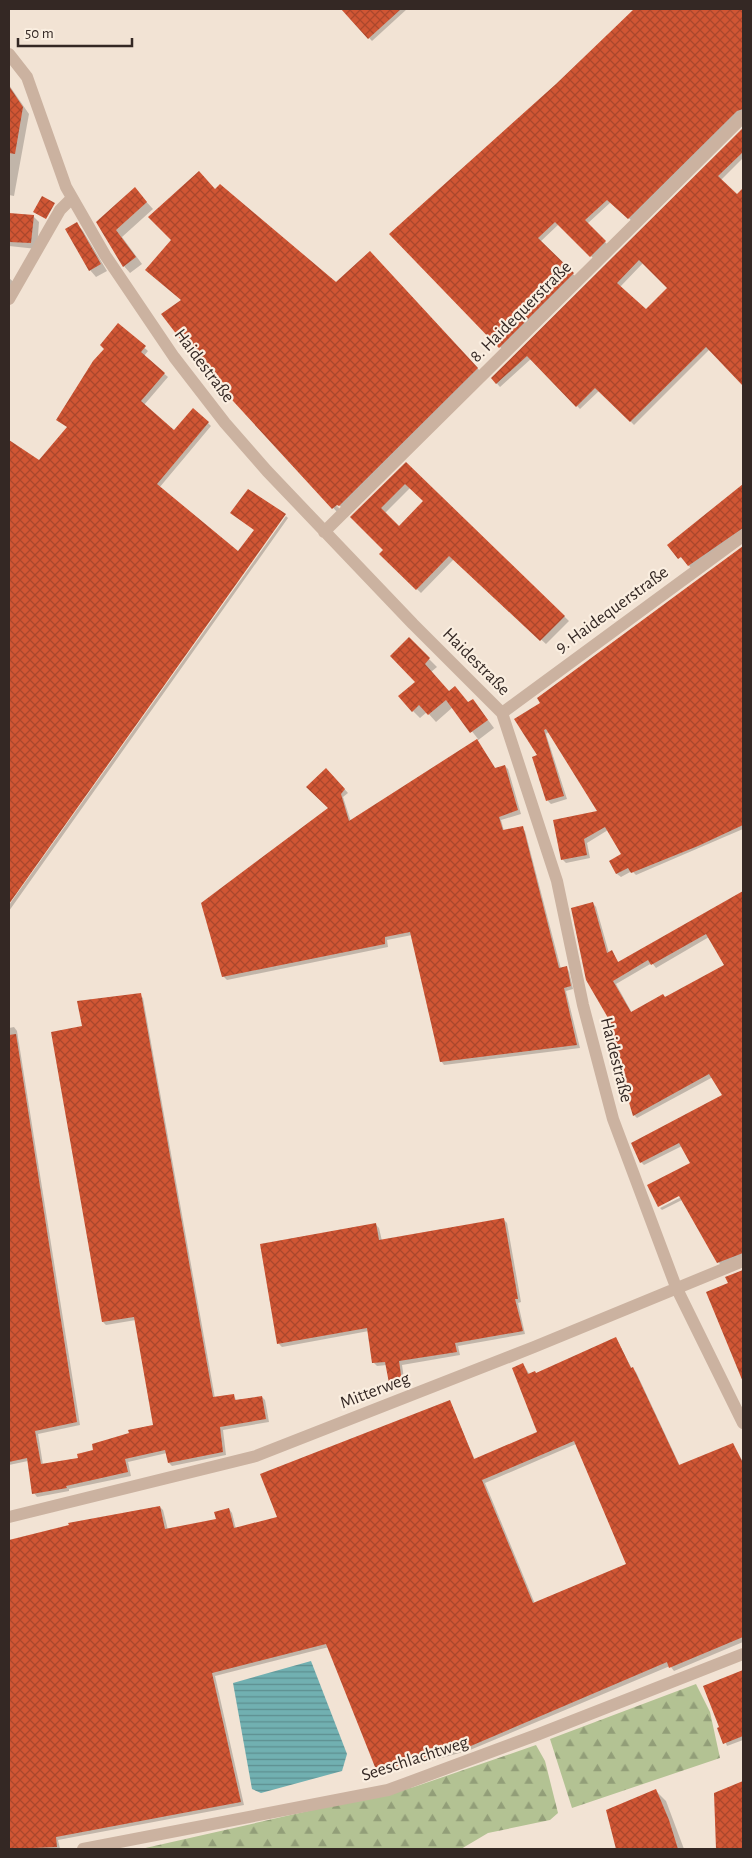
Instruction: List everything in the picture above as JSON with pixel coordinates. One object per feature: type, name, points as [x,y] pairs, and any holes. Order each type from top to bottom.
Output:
[{"type":"street","name":"Haidestraße","points":[[9,54],[27,77],[66,187],[72,198],[105,255],[179,364],[225,423],[324,532],[502,713],[557,882],[583,1005],[613,1119],[676,1287],[743,1423]]},
{"type":"street","name":"8. Haidequerstraße","points":[[324,532],[743,117]]},
{"type":"street","points":[[9,299],[55,218],[72,198]]},
{"type":"street","name":"9. Haidequerstraße","points":[[502,713],[743,536]]},
{"type":"street","name":"Mitterweg","points":[[9,1518],[256,1456],[534,1347],[743,1261]]},
{"type":"street","name":"Seeschlachtweg","points":[[83,1849],[388,1790],[539,1734],[743,1654]]},
{"type":"green space","points":[[696,1684],[710,1712],[720,1758],[572,1808],[550,1739]]},
{"type":"green space","points":[[536,1745],[545,1761],[558,1813],[550,1820],[488,1833],[461,1849],[141,1849],[414,1787]]},
{"type":"water","points":[[311,1661],[347,1754],[342,1771],[261,1793],[252,1789],[233,1683]]},
{"type":"building","points":[[341,9],[401,9],[368,39]]},
{"type":"building","points":[[634,9],[743,9],[743,109],[737,111],[628,219],[607,200],[585,220],[606,241],[590,257],[555,222],[538,238],[574,273],[499,348],[389,234],[556,84]]},
{"type":"building","points":[[9,86],[23,107],[15,154],[9,153]]},
{"type":"building","points":[[743,128],[743,152],[718,176],[737,194],[743,188],[743,386],[706,347],[630,422],[595,388],[576,407],[527,356],[496,384],[491,378]],"holes":[[[639,260],[667,288],[646,309],[617,283]]]},
{"type":"building","points":[[199,171],[215,189],[220,184],[336,282],[370,251],[478,368],[339,506],[337,505],[332,509],[210,378],[161,314],[181,300],[145,270],[171,240],[148,217]]},
{"type":"building","points":[[135,187],[147,202],[116,230],[136,257],[123,267],[96,222]]},
{"type":"building","points":[[42,196],[55,203],[46,219],[33,212]]},
{"type":"building","points":[[9,213],[34,215],[31,243],[9,242]]},
{"type":"building","points":[[77,222],[101,264],[89,271],[65,229]]},
{"type":"building","points":[[118,323],[146,346],[141,352],[165,373],[141,401],[174,430],[193,408],[209,422],[157,484],[238,551],[254,530],[230,513],[248,489],[286,514],[9,904],[9,440],[39,460],[67,427],[56,420],[93,361],[104,349],[100,345]]},
{"type":"building","points":[[406,462],[565,616],[540,641],[449,556],[416,590],[379,554],[383,550],[350,517]],"holes":[[[405,484],[423,501],[399,526],[381,508]]]},
{"type":"building","points":[[743,484],[743,528],[688,566],[681,557],[678,559],[667,545]]},
{"type":"building","points":[[743,546],[743,825],[698,846],[631,873],[628,868],[616,874],[609,861],[621,854],[605,827],[584,839],[587,855],[561,860],[553,820],[597,811],[546,729],[544,730],[564,796],[546,801],[532,757],[537,755],[514,719],[540,703],[537,698]]},
{"type":"building","points":[[409,637],[430,658],[425,664],[449,691],[455,686],[468,702],[473,699],[488,720],[470,733],[446,700],[428,715],[419,705],[412,712],[398,696],[415,682],[390,656]]},
{"type":"building","points":[[477,739],[495,768],[505,765],[518,810],[499,817],[503,830],[523,826],[559,968],[567,966],[571,986],[564,988],[577,1045],[440,1062],[410,932],[385,937],[385,944],[222,977],[201,903],[328,808],[306,787],[326,768],[345,789],[341,794],[349,821]]},
{"type":"building","points":[[743,891],[743,1253],[717,1263],[679,1196],[658,1207],[647,1185],[690,1163],[679,1143],[640,1163],[631,1143],[722,1095],[709,1074],[633,1116],[612,1045],[602,1027],[611,1023],[586,980],[571,908],[593,902],[607,953],[612,950],[618,962]],"holes":[[[706,934],[724,965],[665,997],[663,994],[631,1012],[613,981],[648,960],[651,965]]]},
{"type":"building","points":[[141,993],[213,1397],[234,1394],[235,1400],[262,1396],[266,1419],[220,1427],[223,1452],[168,1463],[165,1450],[125,1459],[128,1472],[66,1486],[67,1488],[32,1494],[27,1458],[9,1462],[9,1035],[16,1034],[77,1422],[35,1431],[41,1464],[78,1458],[77,1454],[93,1450],[92,1444],[129,1433],[128,1430],[153,1425],[134,1317],[102,1322],[51,1032],[82,1026],[77,1001]]},
{"type":"building","points":[[504,1218],[518,1299],[515,1299],[523,1331],[455,1343],[457,1352],[399,1361],[402,1382],[389,1383],[385,1362],[372,1363],[367,1328],[277,1344],[260,1244],[376,1223],[379,1240]]},
{"type":"building","points":[[743,1270],[743,1382],[706,1292],[728,1283],[725,1277]]},
{"type":"building","points":[[616,1337],[631,1368],[633,1367],[679,1465],[733,1443],[743,1463],[743,1637],[669,1668],[667,1662],[466,1748],[377,1772],[326,1644],[212,1673],[241,1802],[56,1837],[57,1847],[9,1849],[9,1540],[69,1525],[68,1523],[160,1506],[165,1529],[216,1519],[214,1512],[229,1508],[234,1528],[277,1517],[260,1474],[450,1400],[474,1459],[537,1432],[512,1368],[523,1363],[528,1374],[535,1371],[536,1373]],"holes":[[[574,1441],[626,1564],[533,1603],[482,1480]]]},
{"type":"building","points":[[743,1670],[743,1736],[723,1744],[717,1728],[719,1727],[703,1686]]},
{"type":"building","points":[[743,1781],[743,1849],[716,1849],[714,1793]]},
{"type":"building","points":[[656,1789],[669,1820],[678,1849],[616,1849],[606,1810]]}]
